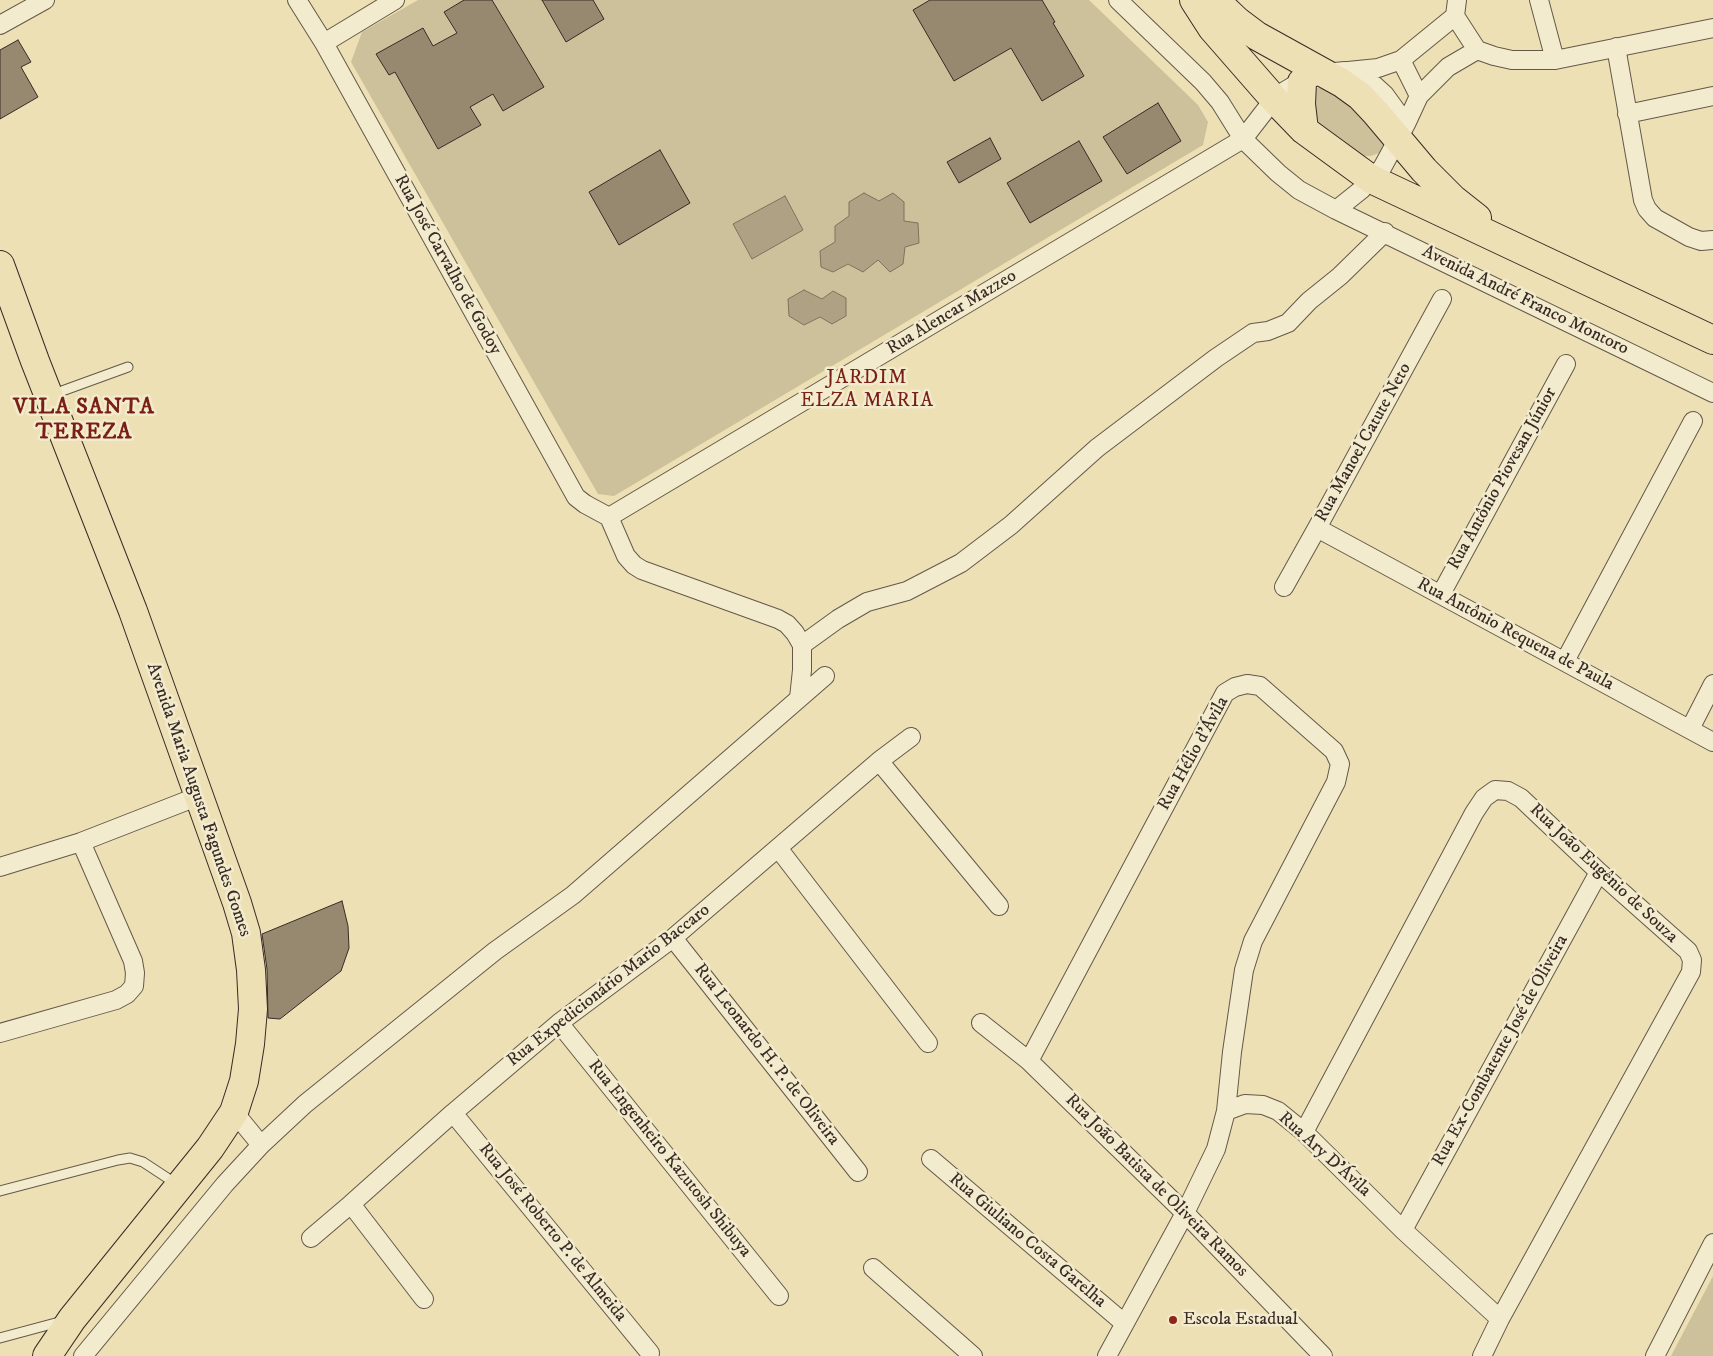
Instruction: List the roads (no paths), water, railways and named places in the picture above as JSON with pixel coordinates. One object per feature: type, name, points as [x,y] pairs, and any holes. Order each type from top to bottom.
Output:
[{"type":"main road","points":[[1194,0],[1212,28],[1274,100],[1304,130],[1371,179],[1713,340]]},
{"type":"main road","points":[[1215,0],[1237,21],[1258,36],[1323,76],[1360,96],[1402,132],[1424,170],[1453,199],[1516,246]]},
{"type":"main road","points":[[1304,130],[1301,104],[1323,76]]},
{"type":"main road","name":"Avenida Maria Augusta Fagundes Gomes","points":[[0,265],[133,612],[237,903],[246,933],[251,970],[253,1009],[244,1081],[234,1112],[210,1148],[72,1319],[47,1356]]},
{"type":"street","points":[[0,25],[45,0]]},
{"type":"street","name":"Rua José Carvalho de Godoy","points":[[297,0],[324,43],[576,497],[584,504],[609,517]]},
{"type":"street","points":[[324,43],[394,0]]},
{"type":"street","name":"Avenida André Franco Montoro","points":[[1118,0],[1203,82],[1220,102],[1243,139],[1278,173],[1299,190],[1336,210],[1385,232],[1713,393]]},
{"type":"street","points":[[1539,0],[1554,60]]},
{"type":"street","points":[[1243,139],[1274,100],[1283,92],[1323,76],[1378,68],[1401,60],[1456,8],[1476,50],[1512,60],[1554,60],[1713,28]]},
{"type":"street","points":[[1616,48],[1643,200],[1647,209],[1655,218],[1688,237],[1701,241],[1713,240]]},
{"type":"street","points":[[1336,210],[1350,201],[1382,168],[1419,96],[1448,67],[1476,50]]},
{"type":"street","points":[[1401,60],[1419,96]]},
{"type":"street","points":[[1627,114],[1713,96]]},
{"type":"street","name":"Rua Alencar Mazzeo","points":[[609,517],[1243,139]]},
{"type":"street","points":[[802,645],[838,619],[867,602],[907,591],[961,563],[1011,525],[1097,448],[1216,358],[1254,333],[1268,331],[1288,323],[1309,301],[1340,276],[1385,232]]},
{"type":"street","name":"Rua Manoel Catute Neto","points":[[1284,587],[1442,299]]},
{"type":"street","name":"Rua Antônio Piovesan Júnior","points":[[1441,594],[1566,364]]},
{"type":"street","points":[[1565,661],[1694,422]]},
{"type":"street","points":[[609,517],[626,556],[634,565],[642,570],[778,618],[787,624],[802,645],[799,698]]},
{"type":"street","name":"Rua Antônio Requena de Paula","points":[[1317,528],[1713,742]]},
{"type":"street","points":[[83,1356],[225,1184],[261,1145],[305,1104],[496,951],[573,895],[825,676]]},
{"type":"street","name":"Rua Hélio d'Ávila","points":[[1029,1060],[1226,694],[1234,687],[1247,684],[1260,686],[1334,751],[1340,764],[1336,782],[1253,942],[1244,970],[1232,1052],[1226,1111]]},
{"type":"street","points":[[1690,728],[1713,684]]},
{"type":"street","name":"Rua Expedicionário Mario Baccaro","points":[[311,1238],[559,1023],[673,938],[879,760],[911,737]]},
{"type":"street","points":[[879,760],[999,906]]},
{"type":"street","name":"Rua João Eugênio de Souza","points":[[1304,1132],[1474,813],[1484,798],[1495,790],[1508,791],[1521,798],[1599,872],[1688,951],[1692,960],[1691,972],[1500,1319],[1482,1356]]},
{"type":"street","points":[[0,867],[81,842],[199,796]]},
{"type":"street","points":[[0,1033],[116,1000],[127,994],[134,986],[136,973],[133,960],[81,842]]},
{"type":"street","points":[[778,848],[928,1043]]},
{"type":"street","name":"Rua Ex-Combatente José de Oliveira","points":[[1403,1230],[1599,872]]},
{"type":"street","name":"Rua Leonardo H. P. de Oliveira","points":[[673,938],[858,1172]]},
{"type":"street","name":"Rua Engenheiro Kazutosh Shibuya","points":[[559,1023],[779,1296]]},
{"type":"street","name":"Rua João Batista de Oliveira Ramos","points":[[981,1023],[1029,1060],[1185,1213],[1323,1356]]},
{"type":"street","name":"Rua Ary D'Ávila","points":[[1226,1111],[1245,1104],[1263,1105],[1278,1111],[1304,1132],[1403,1230],[1500,1319]]},
{"type":"street","points":[[1107,1356],[1185,1213],[1216,1149],[1226,1111]]},
{"type":"street","points":[[234,1112],[261,1145]]},
{"type":"street","name":"Rua José Roberto P. de Almeida","points":[[453,1113],[650,1354]]},
{"type":"street","name":"Rua Giuliano Costa Garelha","points":[[931,1158],[1124,1323]]},
{"type":"street","points":[[351,1204],[424,1299]]},
{"type":"street","points":[[1654,1356],[1713,1243]]},
{"type":"street","points":[[873,1268],[964,1353]]},
{"type":"lane","points":[[49,396],[128,367]]},
{"type":"lane","points":[[0,1191],[130,1158],[143,1162],[179,1186]]},
{"type":"lane","points":[[0,1338],[72,1319]]},
{"type":"place","name":"Escola Estadual","points":[[1173,1320]]},
{"type":"district","name":"JARDIM ELZA MARIA","points":[[867,390]]},
{"type":"district","name":"VILA SANTA TEREZA","points":[[84,420]]}]
